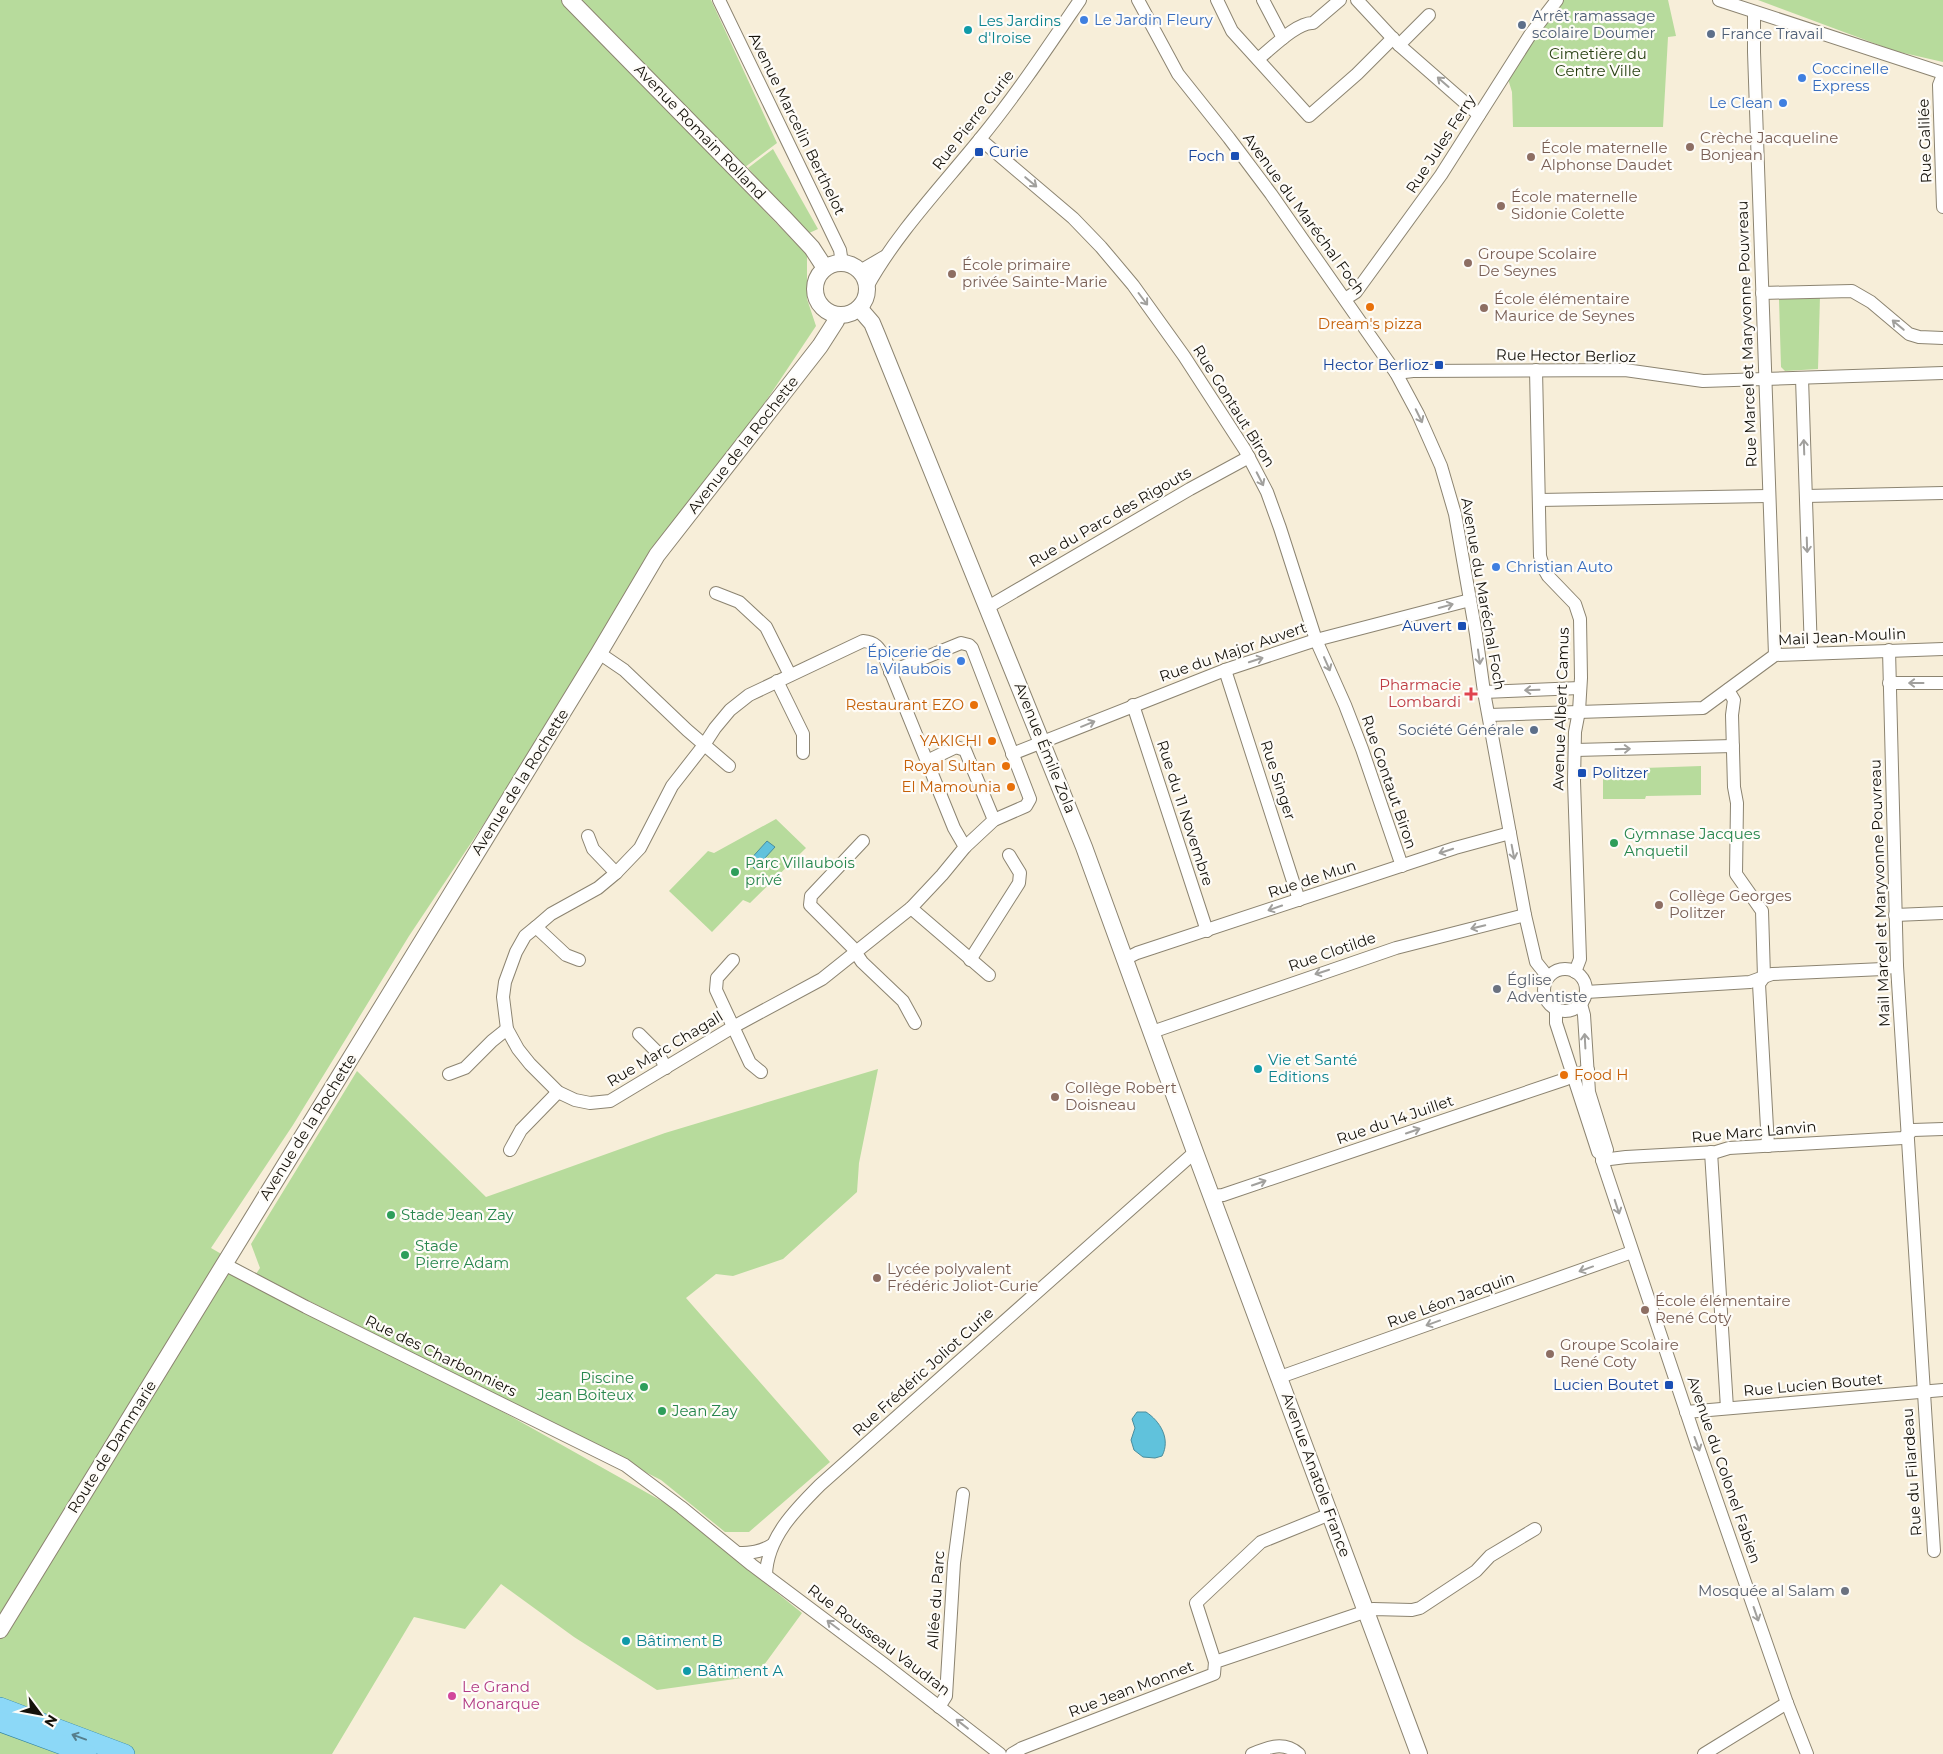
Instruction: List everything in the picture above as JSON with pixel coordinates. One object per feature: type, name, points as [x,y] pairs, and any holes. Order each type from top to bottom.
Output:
[{"type":"main road","name":"Avenue Romain Rolland","points":[[570,0],[784,217],[812,248],[825,268]]},
{"type":"main road","points":[[836,263],[842,263],[852,265],[860,271],[867,287],[865,298],[859,308],[848,314],[836,315],[825,310],[817,301],[815,283],[825,268],[836,263]]},
{"type":"main road","name":"Avenue Émile Zola","points":[[859,308],[872,323],[1043,742],[1084,847],[1212,1196]]},
{"type":"main road","name":"Avenue de la Rochette","points":[[224,1264],[657,555],[820,346],[836,321],[836,315]]},
{"type":"main road","name":"Avenue Anatole France","points":[[1212,1196],[1418,1754]]},
{"type":"main road","name":"Route de Dammarie","points":[[0,1630],[224,1264]]},
{"type":"main road","points":[[0,1707],[125,1754]]},
{"type":"main road","points":[[0,1722],[87,1754]]},
{"type":"street","name":"Avenue Marcelin Berthelot","points":[[719,0],[840,250],[842,263]]},
{"type":"street","name":"Rue Pierre Curie","points":[[867,287],[886,256],[1031,72],[1080,0]]},
{"type":"street","name":"Avenue du Maréchal Foch","points":[[1138,0],[1178,74],[1255,171],[1396,373],[1418,414],[1441,466],[1454,514],[1484,692],[1526,915],[1536,962],[1548,977]]},
{"type":"street","points":[[1217,0],[1232,31],[1309,116],[1429,15]]},
{"type":"street","points":[[1263,0],[1284,38]]},
{"type":"street","points":[[1258,59],[1306,23],[1313,23],[1340,0]]},
{"type":"street","points":[[1356,0],[1396,41],[1479,114]]},
{"type":"street","name":"Rue Jules Ferry","points":[[1345,299],[1356,292],[1381,260],[1441,175],[1530,35],[1557,0]]},
{"type":"street","points":[[1719,0],[1943,74]]},
{"type":"street","name":"Rue Marcel et Maryvonne Pouvreau","points":[[1754,12],[1768,496],[1775,655]]},
{"type":"street","name":"Rue Galilée","points":[[1943,74],[1939,85],[1943,207]]},
{"type":"street","name":"Rue Gontaut Biron","points":[[980,139],[1073,218],[1101,247],[1133,285],[1184,356],[1249,457],[1267,492],[1316,640],[1362,749],[1402,866]]},
{"type":"street","name":"Rue Pierre Curie","points":[[860,271],[886,256]]},
{"type":"street","points":[[1762,293],[1852,291],[1871,302],[1909,334],[1919,337],[1943,338]]},
{"type":"street","name":"Avenue Albert Camus","points":[[1536,370],[1540,556],[1548,576],[1575,604],[1580,619],[1580,688],[1575,750],[1574,812],[1580,960],[1575,972]]},
{"type":"street","name":"Rue Hector Berlioz","points":[[1396,373],[1625,370],[1703,381],[1943,373]]},
{"type":"street","points":[[1802,378],[1810,653]]},
{"type":"street","name":"Rue du Parc des Rigouts","points":[[988,607],[1190,489],[1249,457]]},
{"type":"street","points":[[1806,496],[1943,493]]},
{"type":"street","points":[[1539,500],[1768,496]]},
{"type":"street","points":[[716,593],[740,602],[766,627],[790,675]]},
{"type":"street","name":"Rue du Major Auvert","points":[[1012,754],[1225,670],[1316,640],[1470,600]]},
{"type":"street","name":"Rue Marc Chagall","points":[[965,847],[954,828],[879,646],[863,641],[749,695],[730,710],[672,786],[640,848],[616,873],[598,888],[551,914],[525,936],[508,968],[504,982],[503,997],[507,1029],[518,1049],[530,1064],[558,1092],[575,1100],[590,1103],[610,1101],[733,1027],[822,979],[911,908],[965,847],[994,820],[1026,806],[1030,799],[1012,754]]},
{"type":"street","points":[[890,672],[961,643],[969,645],[972,648],[1012,754]]},
{"type":"street","name":"Mail Jean-Moulin","points":[[1489,715],[1703,708],[1775,655],[1943,649]]},
{"type":"street","name":"Mail Marcel et Maryvonne Pouvreau","points":[[1889,650],[1897,966],[1924,1392]]},
{"type":"street","points":[[598,653],[624,670],[687,730],[729,766]]},
{"type":"street","name":"Rue Singer","points":[[1225,670],[1299,900]]},
{"type":"street","points":[[777,681],[803,734],[803,753]]},
{"type":"street","points":[[1889,683],[1943,683]]},
{"type":"street","points":[[1484,692],[1580,688]]},
{"type":"street","points":[[1728,690],[1734,700],[1732,715],[1736,803],[1736,874],[1762,911],[1764,977],[1759,984],[1768,1146]]},
{"type":"street","points":[[1714,700],[1725,706],[1732,715]]},
{"type":"street","name":"Rue du 11 Novembre","points":[[1133,705],[1207,931]]},
{"type":"street","points":[[1575,750],[1733,746]]},
{"type":"street","points":[[926,761],[956,747],[965,750],[994,820]]},
{"type":"street","name":"Rue de Mun","points":[[1125,959],[1136,953],[1455,848],[1510,833]]},
{"type":"street","points":[[588,836],[592,849],[616,873]]},
{"type":"street","points":[[863,841],[811,896],[809,900],[810,905],[856,953],[862,962],[903,1001],[915,1023]]},
{"type":"street","points":[[970,960],[1019,883],[1020,873],[1009,855]]},
{"type":"street","points":[[911,908],[970,960],[989,974]]},
{"type":"street","points":[[1895,915],[1943,913]]},
{"type":"street","name":"Rue Clotilde","points":[[1152,1032],[1396,948],[1526,915]]},
{"type":"street","points":[[536,926],[566,955],[579,960]]},
{"type":"street","points":[[733,960],[717,978],[716,990],[750,1063],[761,1072]]},
{"type":"street","points":[[1603,1158],[1607,1150],[1589,1092],[1584,1015],[1584,998],[1584,980],[1575,972],[1558,970],[1548,977],[1544,988],[1544,995],[1550,1006],[1556,1010],[1570,1011],[1584,998],[1750,982],[1772,974],[1883,969],[1897,966]]},
{"type":"street","points":[[1556,1010],[1556,1023],[1575,1079]]},
{"type":"street","points":[[449,1074],[465,1068],[507,1029]]},
{"type":"street","points":[[639,1034],[658,1053],[666,1068]]},
{"type":"street","name":"Rue du 14 Juillet","points":[[1212,1196],[1223,1195],[1575,1079],[1588,1070]]},
{"type":"street","name":"Avenue du Colonel Fabien","points":[[1575,1079],[1598,1152],[1603,1158],[1632,1252],[1786,1703],[1807,1754]]},
{"type":"street","points":[[510,1150],[521,1130],[558,1092]]},
{"type":"street","name":"Rue Marc Lanvin","points":[[1603,1158],[1711,1152],[1729,1148],[1903,1138],[1913,1130],[1943,1129]]},
{"type":"street","name":"Rue Frédéric Joliot Curie","points":[[766,1575],[767,1561],[772,1545],[788,1519],[820,1485],[1195,1152]]},
{"type":"street","points":[[1711,1152],[1727,1408]]},
{"type":"street","name":"Rue Léon Jacquin","points":[[1280,1377],[1632,1252]]},
{"type":"street","name":"Rue des Charbonniers","points":[[224,1264],[306,1308],[625,1465],[681,1506],[738,1553]]},
{"type":"street","name":"Rue Lucien Boutet","points":[[1686,1412],[1943,1390]]},
{"type":"street","name":"Rue du Filardeau","points":[[1924,1392],[1934,1550]]},
{"type":"street","name":"Allée du Parc","points":[[939,1707],[946,1696],[954,1563],[963,1494]]},
{"type":"street","points":[[1215,1662],[1196,1603],[1261,1542],[1330,1514]]},
{"type":"street","name":"Rue Jean Monnet","points":[[1012,1754],[1022,1748],[1214,1674],[1215,1662],[1373,1609],[1412,1610],[1420,1608],[1476,1571],[1490,1556],[1535,1528]]},
{"type":"street","points":[[738,1553],[757,1552],[772,1545]]},
{"type":"street","name":"Rue Rousseau Vaudran","points":[[738,1553],[1000,1754]]},
{"type":"street","points":[[1704,1754],[1719,1750],[1786,1703]]},
{"type":"street","points":[[1252,1754],[1269,1747],[1280,1746],[1292,1748],[1299,1754]]},
{"type":"green space","points":[[0,0],[711,0],[777,143],[732,177],[807,255],[807,299],[816,326],[409,936],[293,1125],[211,1248],[256,1274],[260,1268],[251,1244],[357,1071],[486,1197],[665,1133],[878,1069],[859,1163],[857,1192],[783,1259],[733,1276],[716,1274],[686,1298],[830,1462],[749,1532],[725,1532],[661,1480],[266,1279],[667,1504],[802,1613],[756,1676],[657,1690],[574,1637],[501,1584],[465,1629],[414,1617],[332,1754],[0,1754]]},
{"type":"green space","name":"Cimetière du Centre Ville","points":[[1563,0],[1668,0],[1676,36],[1668,37],[1663,127],[1513,127],[1512,92],[1508,79],[1534,36]]},
{"type":"green space","points":[[1758,0],[1943,0],[1943,62],[1895,51]]},
{"type":"green space","points":[[773,149],[818,229],[807,234],[748,168]]},
{"type":"green space","points":[[1820,296],[1818,369],[1785,371],[1781,367],[1779,299]]},
{"type":"green space","points":[[1701,766],[1701,795],[1646,796],[1645,799],[1603,799],[1603,774],[1644,773],[1644,768]]},
{"type":"green space","name":"Parc Villaubois privé","points":[[776,819],[806,848],[750,903],[743,900],[712,932],[669,891],[708,851],[714,853]]},
{"type":"water","points":[[767,841],[775,847],[755,869],[748,862]]},
{"type":"water","points":[[1137,1412],[1146,1412],[1160,1425],[1165,1437],[1162,1456],[1155,1458],[1143,1457],[1134,1450],[1131,1440],[1135,1428],[1132,1419]]},
{"type":"place","name":"Le Jardin Fleury","points":[[1084,20]]},
{"type":"place","name":"Arrêt ramassage scolaire Doumer","points":[[1522,25]]},
{"type":"place","name":"Les Jardins d'Iroise","points":[[968,30]]},
{"type":"place","name":"France Travail","points":[[1711,34]]},
{"type":"place","name":"Coccinelle Express","points":[[1802,78]]},
{"type":"place","name":"Le Clean","points":[[1783,103]]},
{"type":"place","name":"Crèche Jacqueline Bonjean","points":[[1690,147]]},
{"type":"place","name":"Curie","points":[[979,152]]},
{"type":"place","name":"Foch","points":[[1235,156]]},
{"type":"place","name":"École maternelle Alphonse Daudet","points":[[1531,157]]},
{"type":"place","name":"École maternelle Sidonie Colette","points":[[1501,206]]},
{"type":"place","name":"Groupe Scolaire De Seynes","points":[[1468,263]]},
{"type":"place","name":"École primaire privée Sainte-Marie","points":[[952,274]]},
{"type":"place","name":"Dream's pizza","points":[[1370,307]]},
{"type":"place","name":"École élémentaire Maurice de Seynes","points":[[1484,308]]},
{"type":"place","name":"Hector Berlioz","points":[[1439,365]]},
{"type":"place","name":"Christian Auto","points":[[1496,567]]},
{"type":"place","name":"Auvert","points":[[1462,626]]},
{"type":"place","name":"Épicerie de la Vilaubois","points":[[961,661]]},
{"type":"place","name":"Pharmacie Lombardi","points":[[1471,694]]},
{"type":"place","name":"Restaurant EZO","points":[[974,705]]},
{"type":"place","name":"Société Générale","points":[[1534,730]]},
{"type":"place","name":"YAKICHI","points":[[992,741]]},
{"type":"place","name":"Royal Sultan","points":[[1006,766]]},
{"type":"place","name":"Politzer","points":[[1582,773]]},
{"type":"place","name":"El Mamounia","points":[[1011,787]]},
{"type":"place","name":"Gymnase Jacques Anquetil","points":[[1614,843]]},
{"type":"place","name":"Parc Villaubois privé","points":[[735,872]]},
{"type":"place","name":"Collège Georges Politzer","points":[[1659,905]]},
{"type":"place","name":"Église Adventiste","points":[[1497,989]]},
{"type":"place","name":"Vie et Santé Editions","points":[[1258,1069]]},
{"type":"place","name":"Food H","points":[[1564,1075]]},
{"type":"place","name":"Collège Robert Doisneau","points":[[1055,1097]]},
{"type":"place","name":"Stade Jean Zay","points":[[391,1215]]},
{"type":"place","name":"Stade Pierre Adam","points":[[405,1255]]},
{"type":"place","name":"Lycée polyvalent Frédéric Joliot-Curie","points":[[877,1278]]},
{"type":"place","name":"École élémentaire René Coty","points":[[1645,1310]]},
{"type":"place","name":"Groupe Scolaire René Coty","points":[[1550,1354]]},
{"type":"place","name":"Lucien Boutet","points":[[1669,1385]]},
{"type":"place","name":"Piscine Jean Boiteux","points":[[644,1387]]},
{"type":"place","name":"Jean Zay","points":[[662,1411]]},
{"type":"place","name":"Mosquée al Salam","points":[[1845,1591]]},
{"type":"place","name":"Bâtiment B","points":[[626,1641]]},
{"type":"place","name":"Bâtiment A","points":[[687,1671]]},
{"type":"place","name":"Le Grand Monarque","points":[[452,1696]]}]
